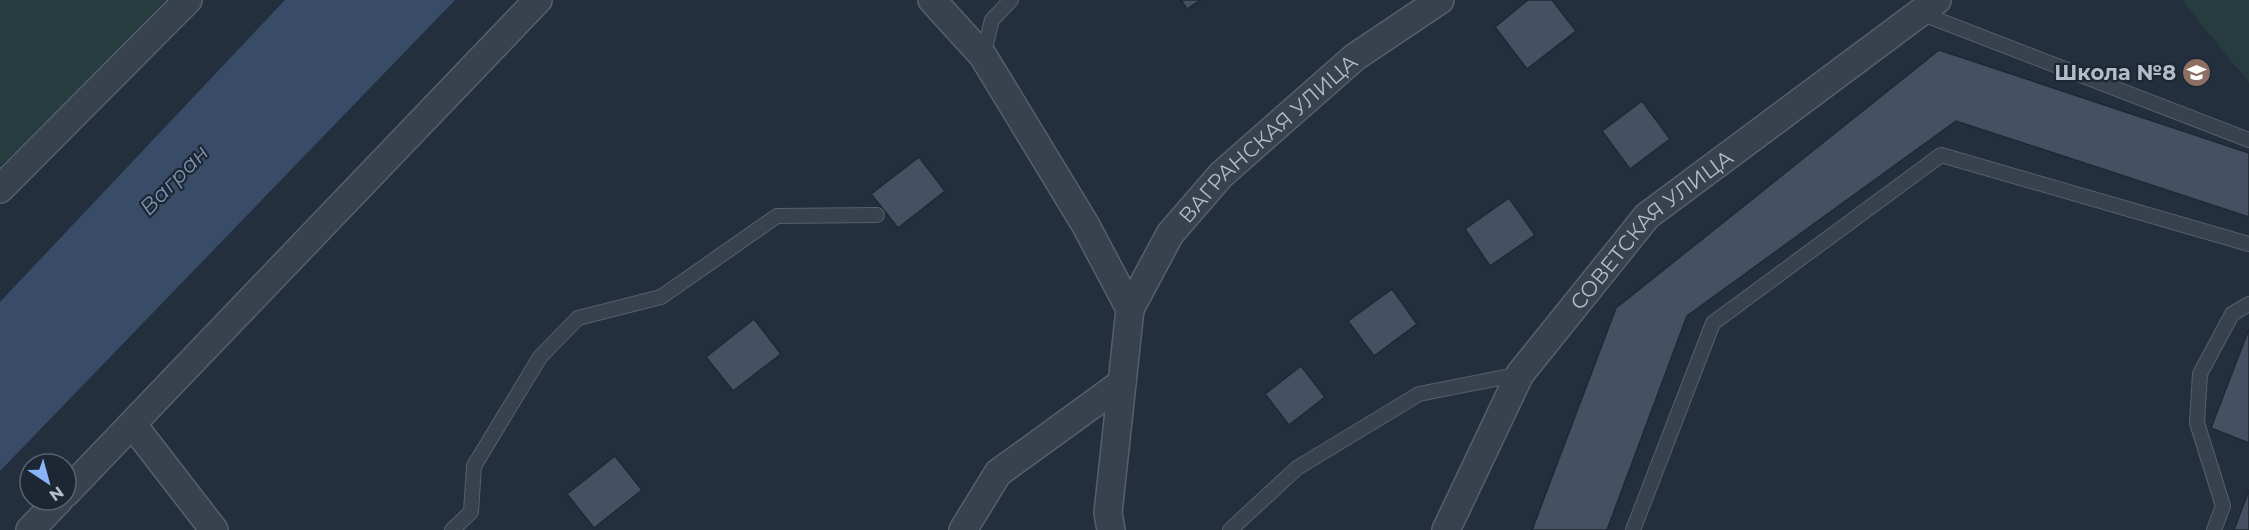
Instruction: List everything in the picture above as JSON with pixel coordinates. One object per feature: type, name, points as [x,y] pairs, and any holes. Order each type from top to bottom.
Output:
[{"type":"street","points":[[0,189],[188,0]]},
{"type":"street","points":[[78,481],[538,0]]},
{"type":"street","points":[[932,0],[983,56],[1085,224],[1130,309],[1108,513],[1111,530]]},
{"type":"street","name":"ВАГРАНСКАЯ УЛИЦА","points":[[1130,309],[1170,234],[1221,175],[1355,57],[1440,0]]},
{"type":"street","name":"СОВЕТСКАЯ УЛИЦА","points":[[1446,530],[1520,374],[1647,216],[1929,7]]},
{"type":"street","points":[[963,530],[998,473],[1122,383]]},
{"type":"street","points":[[133,424],[214,530]]},
{"type":"street","points":[[30,530],[47,512]]},
{"type":"lane","points":[[983,56],[992,20],[1011,0]]},
{"type":"lane","points":[[1929,7],[2249,140]]},
{"type":"lane","points":[[1633,530],[1713,323],[1941,155],[2249,244]]},
{"type":"lane","points":[[452,530],[471,512],[474,466],[540,357],[578,318],[662,297],[777,216],[877,215]]},
{"type":"lane","points":[[2214,530],[2223,506],[2197,423],[2200,374],[2232,315],[2249,304]]},
{"type":"lane","points":[[1230,530],[1297,468],[1419,394],[1520,374]]},
{"type":"green space","points":[[0,0],[165,0],[92,78],[0,166]]},
{"type":"green space","points":[[2182,0],[2249,0],[2249,83]]},
{"type":"water","name":"Вагран","points":[[285,0],[455,0],[0,471],[0,302]]},
{"type":"building","points":[[1181,0],[1201,0],[1187,9]]},
{"type":"building","points":[[1528,0],[1552,0],[1576,31],[1527,69],[1495,27]]},
{"type":"building","points":[[1939,50],[2249,153],[2249,217],[1956,121],[1687,316],[1607,530],[1532,530],[1616,308]]},
{"type":"building","points":[[1642,101],[1670,139],[1630,169],[1602,131]]},
{"type":"building","points":[[919,157],[945,191],[898,228],[871,194]]},
{"type":"building","points":[[1509,198],[1535,235],[1490,266],[1465,229]]},
{"type":"building","points":[[1392,289],[1417,324],[1374,356],[1348,321]]},
{"type":"building","points":[[754,319],[781,354],[733,391],[706,357]]},
{"type":"building","points":[[2249,329],[2249,443],[2211,428]]},
{"type":"building","points":[[1301,366],[1325,397],[1289,425],[1265,394]]},
{"type":"building","points":[[615,456],[642,490],[594,528],[567,494]]},
{"type":"building","points":[[2249,490],[2249,530],[2234,530]]},
{"type":"place","name":"Школа №8","points":[[2197,72]]}]
